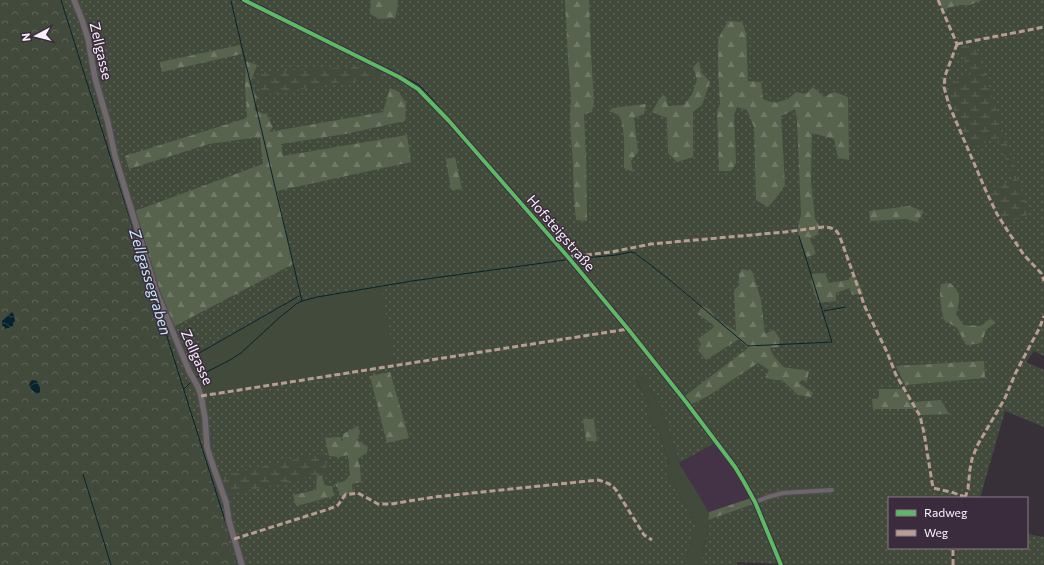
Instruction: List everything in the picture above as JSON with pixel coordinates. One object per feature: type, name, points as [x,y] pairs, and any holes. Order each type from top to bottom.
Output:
[{"type":"main road","name":"Zellgasse","points":[[74,0],[88,39],[95,78],[108,123],[115,156],[156,291],[201,396],[205,418],[207,447],[226,502],[229,521],[242,565]]},
{"type":"street","name":"Hofsteigstraße","points":[[244,0],[411,83],[422,92],[568,257],[628,328],[686,402],[735,467],[755,502],[781,565]]},
{"type":"street","points":[[755,502],[783,493],[832,490]]},
{"type":"shaded area","points":[[715,443],[726,457],[751,498],[709,512],[679,463]]},
{"type":"green space","points":[[0,0],[60,0],[235,565],[0,565]]},
{"type":"green space","points":[[46,0],[239,0],[389,75],[422,89],[241,0],[1044,0],[1044,356],[1034,351],[1026,362],[1044,370],[1044,427],[1005,411],[980,497],[967,497],[967,482],[966,497],[888,497],[888,549],[953,549],[952,565],[780,565],[779,563],[737,562],[737,565],[700,565],[706,539],[708,520],[754,504],[736,472],[715,443],[679,463],[660,406],[643,375],[636,380],[651,407],[646,408],[652,428],[658,427],[669,465],[664,469],[696,525],[684,565],[75,565]]},
{"type":"green space","points":[[371,0],[398,0],[395,18],[379,19],[370,14]]},
{"type":"green space","points":[[565,0],[589,0],[594,102],[592,112],[584,114],[587,221],[576,220]]},
{"type":"green space","points":[[938,0],[982,0],[970,5],[959,5],[942,10]]},
{"type":"green space","points":[[728,21],[742,22],[746,33],[748,81],[761,82],[763,99],[774,103],[788,99],[796,92],[806,94],[813,87],[824,97],[834,92],[848,97],[849,160],[838,158],[834,139],[812,133],[811,181],[815,219],[819,225],[818,234],[810,239],[816,254],[807,257],[798,233],[801,214],[797,120],[795,109],[781,116],[785,185],[768,207],[756,200],[754,127],[747,110],[737,107],[734,115],[736,163],[731,171],[719,171],[717,111],[720,104],[718,39]]},
{"type":"green space","points":[[975,43],[1029,214],[1005,223],[988,189],[1014,180],[997,138],[970,149],[945,88],[971,74],[959,46]]},
{"type":"green space","points":[[240,45],[242,54],[162,72],[160,62]]},
{"type":"green space","points":[[246,61],[257,65],[250,84],[257,97],[254,110],[267,115],[273,127],[269,132],[383,112],[390,88],[399,92],[406,104],[405,121],[345,134],[281,144],[283,156],[407,135],[411,162],[277,191],[293,264],[171,328],[132,212],[263,164],[260,137],[209,144],[129,169],[125,156],[247,118],[245,86]]},
{"type":"green space","points":[[699,61],[701,72],[710,82],[702,105],[693,112],[693,157],[677,162],[668,153],[667,118],[652,112],[663,95],[666,97],[668,106],[684,105],[692,94],[697,80],[693,67]]},
{"type":"green space","points":[[371,66],[392,76],[261,95],[258,72]]},
{"type":"green space","points":[[646,104],[644,114],[634,118],[638,152],[631,161],[633,172],[624,168],[624,140],[621,119],[618,115],[609,111],[613,108]]},
{"type":"green space","points":[[455,157],[462,189],[451,190],[446,159]]},
{"type":"green space","points":[[910,206],[924,212],[917,222],[906,219],[870,221],[869,211]]},
{"type":"green space","points":[[742,269],[752,271],[761,300],[765,334],[774,330],[780,339],[779,347],[770,348],[773,355],[783,367],[809,371],[807,381],[802,380],[799,383],[813,393],[811,397],[798,395],[782,380],[765,378],[769,370],[758,363],[708,396],[692,404],[685,396],[748,348],[739,339],[706,360],[698,350],[701,344],[698,339],[714,327],[698,314],[702,306],[710,309],[716,319],[736,331],[734,290],[739,285],[739,274]]},
{"type":"green space","points":[[825,273],[829,283],[848,280],[854,273],[863,293],[852,295],[850,288],[836,293],[836,301],[818,303],[811,283],[812,274]]},
{"type":"green space","points":[[950,283],[957,290],[959,301],[956,314],[963,325],[981,326],[990,319],[995,323],[986,330],[982,342],[966,345],[957,328],[944,320],[940,293],[941,284]]},
{"type":"green space","points":[[381,288],[395,363],[201,396],[184,360],[294,301]]},
{"type":"green space","points":[[984,361],[985,378],[905,385],[896,366]]},
{"type":"green space","points":[[390,372],[409,438],[387,443],[370,376]]},
{"type":"green space","points":[[643,375],[660,406],[679,463],[709,512],[706,539],[700,565],[684,565],[696,525],[664,469],[669,464],[658,427],[652,428],[646,408],[651,407],[636,379]]},
{"type":"green space","points":[[879,389],[902,389],[914,409],[873,409],[872,399],[879,399]]},
{"type":"green space","points":[[941,400],[949,414],[920,415],[913,402]]},
{"type":"green space","points":[[583,419],[594,419],[597,441],[586,441]]},
{"type":"green space","points":[[358,426],[360,432],[357,440],[368,447],[367,452],[358,459],[361,482],[352,484],[353,493],[345,494],[342,497],[339,495],[339,490],[335,484],[345,481],[350,475],[348,455],[339,457],[329,456],[325,438],[340,437],[343,442],[343,434]]},
{"type":"green space","points":[[324,453],[327,473],[228,495],[220,476]]},
{"type":"green space","points":[[317,475],[322,476],[325,486],[332,486],[334,496],[296,506],[293,495],[316,490]]},
{"type":"green space","points":[[751,498],[754,504],[708,520],[709,512]]},
{"type":"green space","points":[[1028,534],[1044,537],[1044,565],[954,565],[955,549],[1028,549]]},
{"type":"water","points":[[12,312],[15,321],[13,326],[6,329],[2,325],[2,321]]},
{"type":"water","points":[[33,380],[37,381],[40,388],[40,392],[37,394],[29,385]]},
{"type":"waterway","name":"Zellgassegraben","points":[[61,0],[239,565]]},
{"type":"waterway","points":[[250,0],[419,85],[447,116]]},
{"type":"waterway","points":[[231,1],[302,301]]},
{"type":"waterway","points":[[575,259],[631,252],[635,253],[671,281],[748,346],[832,342],[799,236]]},
{"type":"waterway","points":[[195,378],[241,353],[280,317],[302,301],[317,297],[412,281],[565,260]]},
{"type":"waterway","points":[[187,360],[299,296]]},
{"type":"waterway","points":[[824,311],[845,307]]},
{"type":"waterway","points":[[184,389],[192,381]]},
{"type":"waterway","points":[[83,474],[111,565]]},
{"type":"marked path","points":[[938,0],[957,44]]},
{"type":"marked path","points":[[957,44],[1044,27]]},
{"type":"marked path","points":[[957,44],[945,76],[944,87],[949,105],[997,214],[1024,255],[1041,273],[1044,281]]},
{"type":"marked path","points":[[568,257],[611,252],[651,244],[785,232],[823,227],[833,229],[840,237],[865,307],[887,352],[896,375],[920,416],[933,488],[965,497]]},
{"type":"marked path","points":[[965,497],[968,489],[972,459],[977,446],[1005,398],[1016,372],[1040,327],[1044,316]]},
{"type":"marked path","points":[[201,396],[628,329]]},
{"type":"marked path","points":[[234,539],[329,509],[338,505],[345,495],[358,493],[378,504],[391,504],[434,497],[598,480],[612,486],[616,490],[644,535],[652,540]]},
{"type":"marked path","points":[[953,549],[953,565]]},
{"type":"cycle path","points":[[244,0],[399,77],[418,89],[449,121],[568,257],[628,329],[735,467],[755,502],[781,565]]}]
